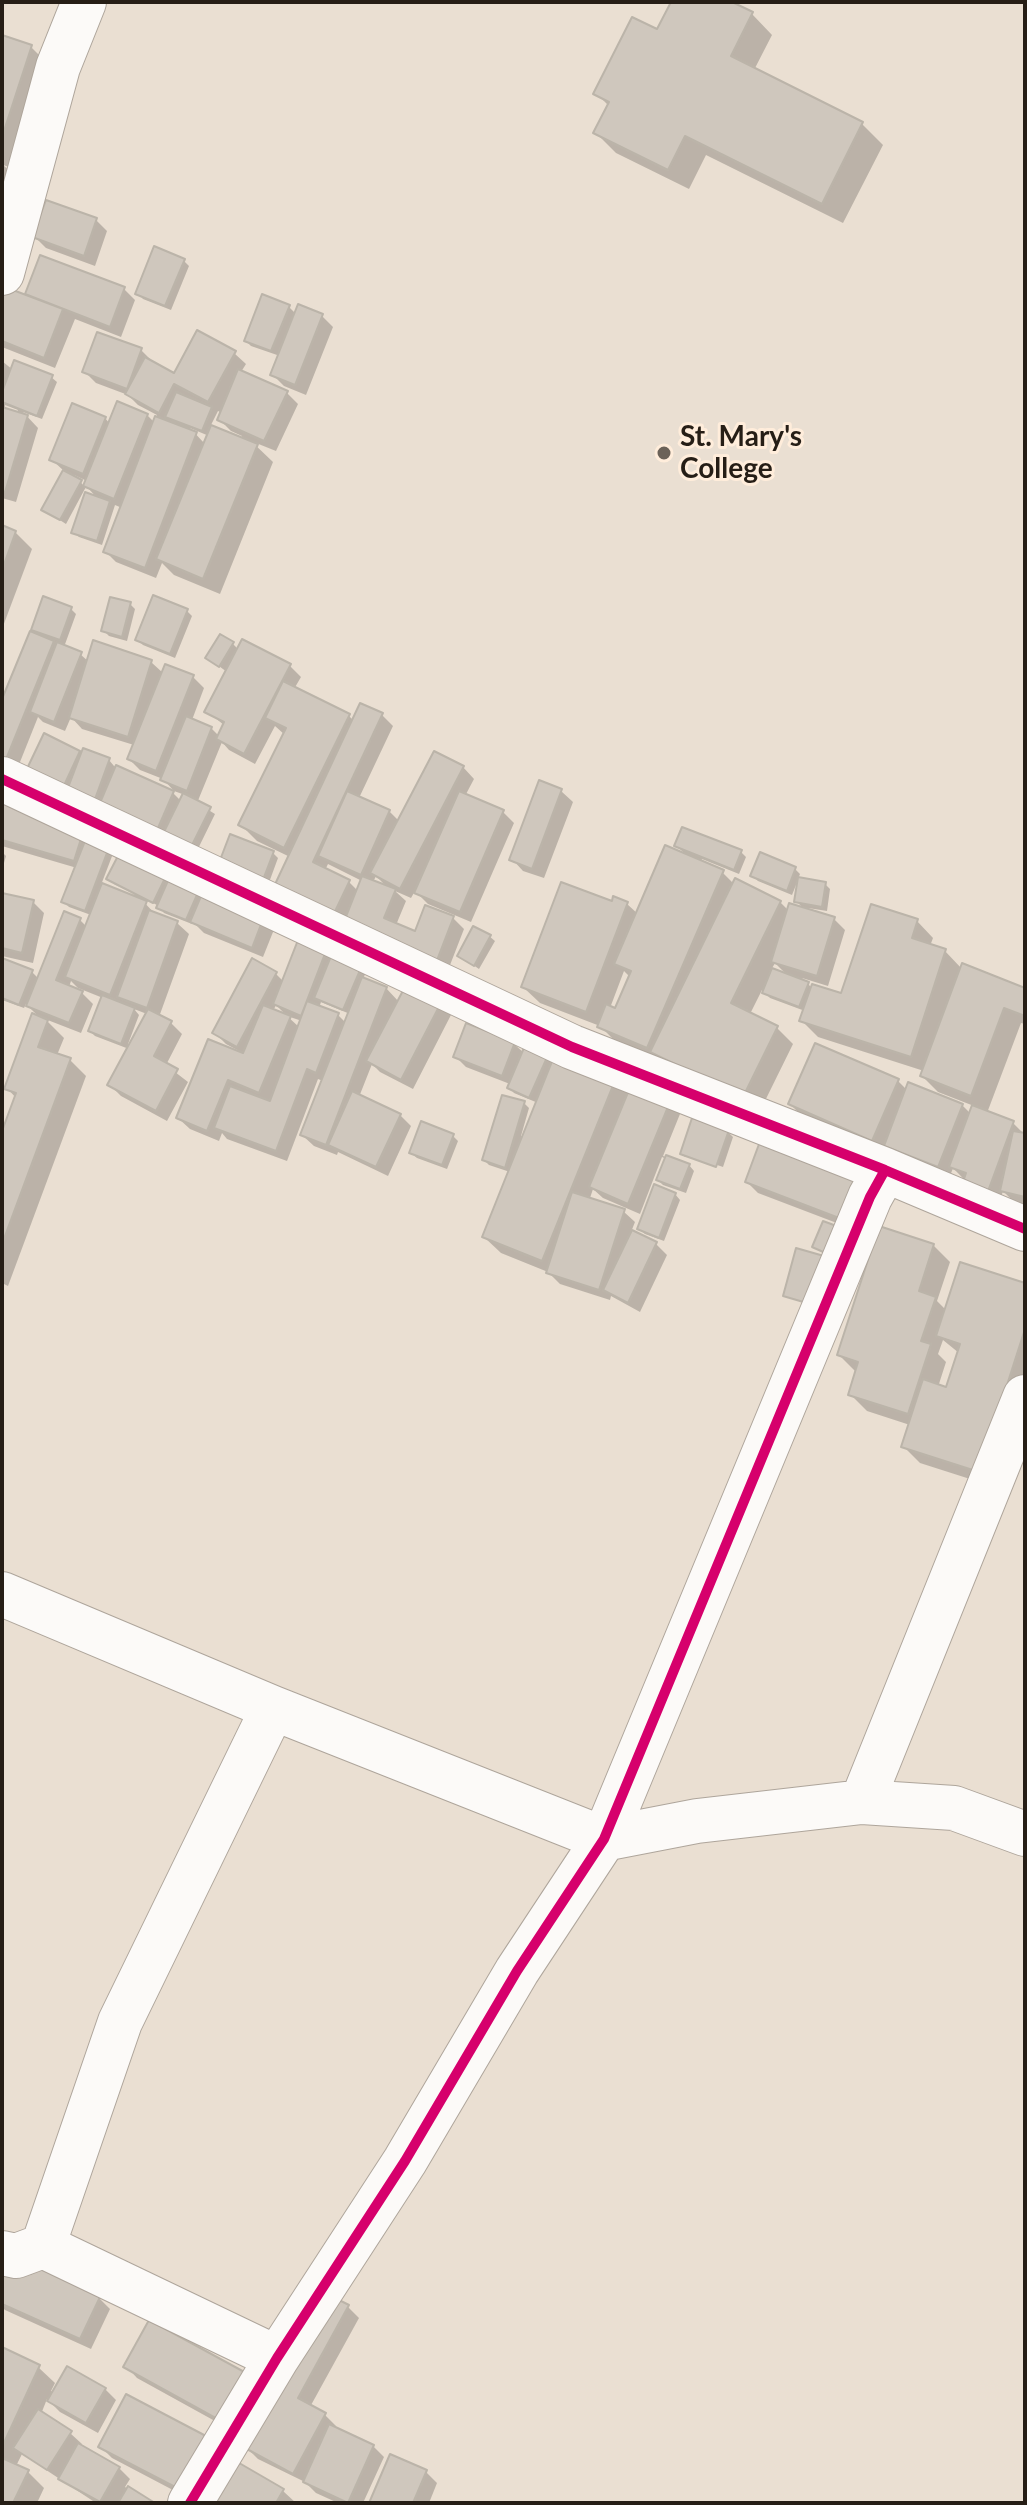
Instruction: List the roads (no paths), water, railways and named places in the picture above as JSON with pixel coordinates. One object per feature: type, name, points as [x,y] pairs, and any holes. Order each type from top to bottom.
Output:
[{"type":"street","points":[[2,273],[58,67],[84,2]]},
{"type":"street","points":[[2,779],[572,1047],[885,1170],[1025,1229]]},
{"type":"street","points":[[190,2503],[277,2358],[405,2161],[517,1971],[604,1839],[864,1211],[885,1170]]},
{"type":"street","points":[[862,1802],[1025,1397]]},
{"type":"street","points":[[2,1594],[273,1708],[604,1839],[697,1821],[862,1802],[954,1808],[1025,1834]]},
{"type":"street","points":[[273,1708],[120,2022],[22,2249],[277,2358]]},
{"type":"place","name":"St. Mary's College","points":[[664,453]]}]
